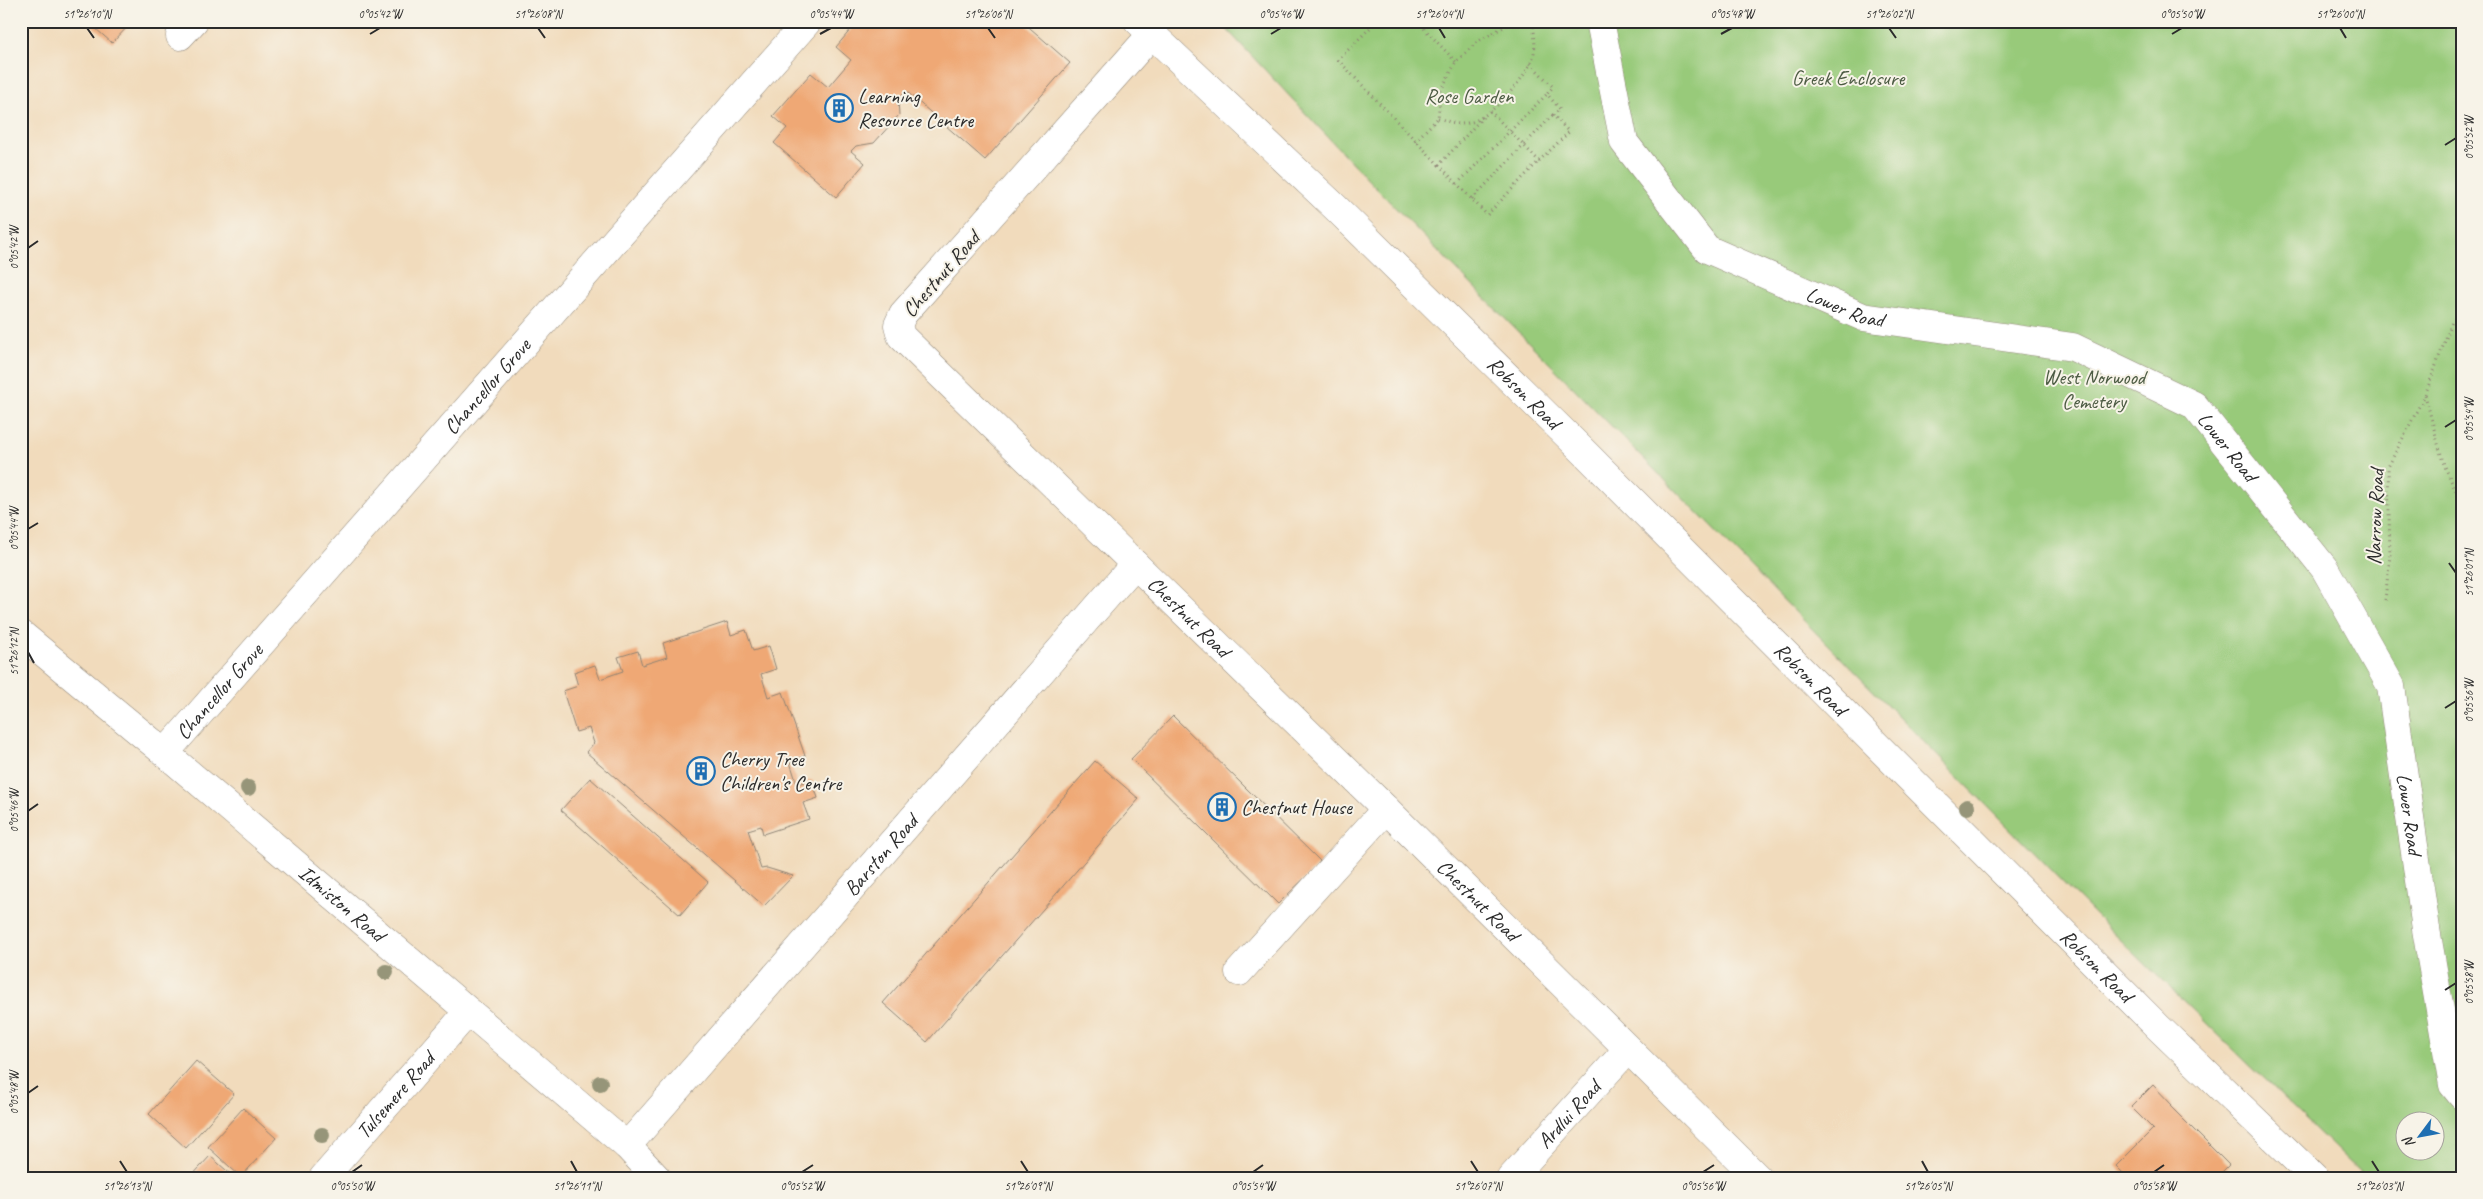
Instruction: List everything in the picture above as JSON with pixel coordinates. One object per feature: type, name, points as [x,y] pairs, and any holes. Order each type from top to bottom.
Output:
[{"type":"street","name":"Chancellor Grove","points":[[165,753],[808,21]]},
{"type":"street","name":"Lower Road","points":[[1600,21],[1624,142],[1706,249],[1863,317],[2073,347],[2194,405],[2326,569],[2392,686],[2426,929],[2453,1085],[2462,1096]]},
{"type":"street","name":"Robson Road","points":[[1144,28],[1335,207],[1580,447],[2158,1027],[2314,1178]]},
{"type":"street","name":"Chestnut Road","points":[[1144,28],[903,314],[898,325],[900,336],[1386,809],[1758,1178]]},
{"type":"street","name":"Barston Road","points":[[627,1146],[1135,564]]},
{"type":"street","name":"Idmiston Road","points":[[21,634],[165,753],[627,1146],[657,1178]]},
{"type":"street","points":[[1239,972],[1386,809]]},
{"type":"street","name":"Tulsemere Road","points":[[323,1178],[468,1012]]},
{"type":"street","name":"Ardlui Road","points":[[1511,1178],[1627,1050]]},
{"type":"path","points":[[1377,21],[1338,60],[1487,215],[1538,161],[1569,132],[1553,116]]},
{"type":"path","points":[[1417,21],[1456,62]]},
{"type":"path","points":[[1414,141],[1438,118],[1441,90],[1456,62],[1477,42],[1514,21]]},
{"type":"path","points":[[1438,165],[1519,81],[1530,63],[1535,44],[1533,21]]},
{"type":"path","points":[[1457,184],[1553,87],[1530,63]]},
{"type":"path","points":[[1472,199],[1560,109],[1546,94]]},
{"type":"path","points":[[1490,111],[1538,161]]},
{"type":"path","points":[[1438,118],[1458,125],[1470,123],[1483,117]]},
{"type":"path","name":"Narrow Road","points":[[2367,644],[2382,626],[2390,556],[2388,467],[2425,396],[2452,322],[2462,314]]},
{"type":"path","points":[[2425,396],[2443,462],[2462,506]]},
{"type":"path","points":[[2462,558],[2458,562],[2462,579]]},
{"type":"green space","name":"West Norwood Cemetery","points":[[1219,21],[2462,21],[2462,1178],[2366,1178],[2098,918],[1373,185]]},
{"type":"building","points":[[87,21],[133,21],[112,43]]},
{"type":"building","name":"Learning Resource Centre","points":[[858,21],[1022,21],[1070,63],[985,160],[906,91],[898,100],[899,115],[874,143],[856,146],[851,151],[865,163],[836,197],[774,143],[787,128],[773,116],[811,73],[828,87],[851,60],[836,47]]},
{"type":"building","name":"Cherry Tree Children's Centre","points":[[727,622],[731,635],[746,630],[753,651],[769,646],[776,669],[761,674],[768,697],[783,692],[805,756],[790,762],[797,784],[812,780],[818,798],[803,803],[809,819],[763,834],[761,826],[748,830],[761,869],[767,868],[793,876],[764,906],[586,752],[594,743],[589,728],[576,732],[563,691],[578,686],[574,672],[595,665],[600,679],[623,671],[618,657],[638,651],[642,665],[667,657],[663,643]]},
{"type":"building","name":"Chestnut House","points":[[1173,716],[1321,862],[1278,904],[1131,759]]},
{"type":"building","points":[[1095,761],[1139,799],[927,1042],[883,1003]]},
{"type":"building","points":[[590,778],[708,882],[680,915],[561,810]]},
{"type":"building","points":[[196,1061],[234,1094],[186,1148],[149,1114]]},
{"type":"building","points":[[2153,1085],[2172,1105],[2170,1106],[2229,1165],[2216,1178],[2128,1178],[2116,1166],[2153,1129],[2131,1107]]},
{"type":"building","points":[[243,1108],[276,1138],[241,1177],[208,1147]]},
{"type":"building","points":[[210,1156],[235,1178],[190,1178]]},
{"type":"place","name":"Learning Resource Centre","points":[[839,108]]},
{"type":"place","name":"Cherry Tree Children's Centre","points":[[701,771]]},
{"type":"place","name":"Chestnut House","points":[[1222,807]]},
{"type":"park label","name":"Greek Enclosure","points":[[1848,78]]},
{"type":"park label","name":"Rose Garden","points":[[1469,96]]}]
